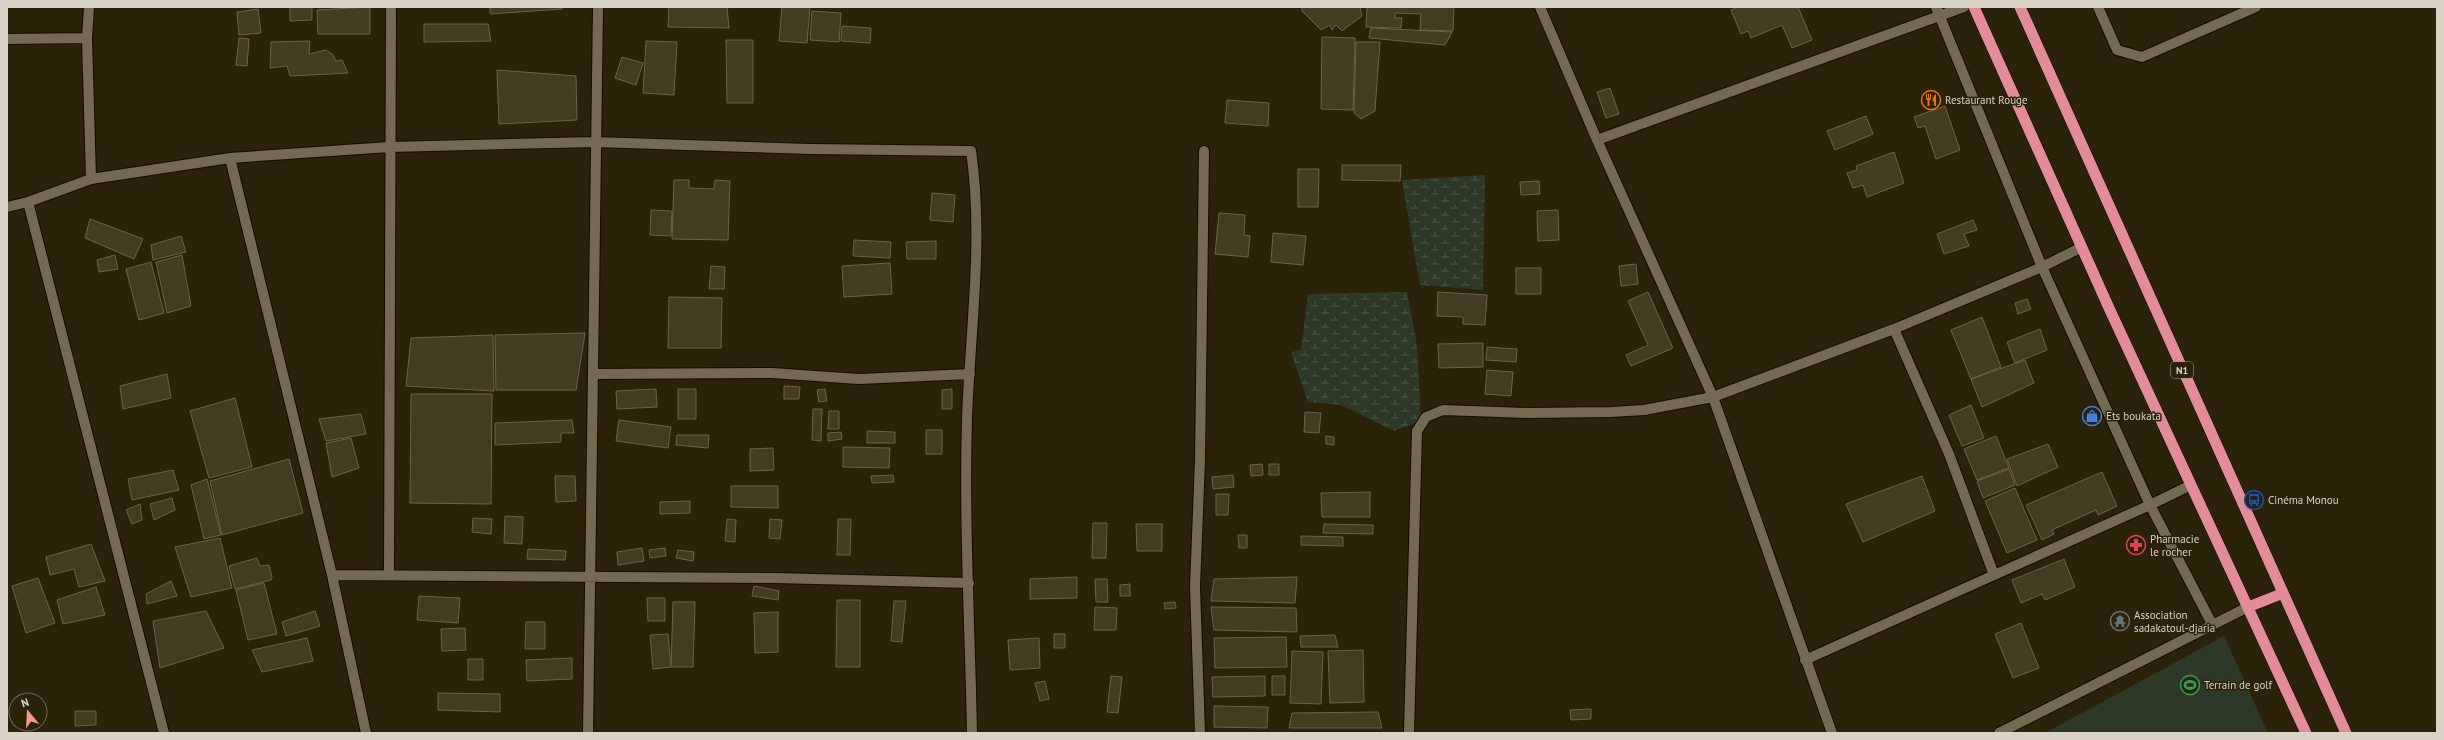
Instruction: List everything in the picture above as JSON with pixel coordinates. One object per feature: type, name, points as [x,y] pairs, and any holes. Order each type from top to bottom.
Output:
[{"type":"highway","points":[[1974,7],[2082,247],[2306,733]]},
{"type":"highway","name":"N1","points":[[2020,7],[2281,594],[2346,733]]},
{"type":"highway","points":[[2248,607],[2281,594]]},
{"type":"street","points":[[89,7],[87,38],[91,179]]},
{"type":"street","points":[[389,575],[389,147],[391,7]]},
{"type":"street","points":[[588,733],[598,7]]},
{"type":"street","points":[[1540,7],[1597,140],[1712,397],[1832,733]]},
{"type":"street","points":[[1936,7],[2042,267],[2150,505],[2212,624]]},
{"type":"street","points":[[1597,140],[1940,17],[1964,7]]},
{"type":"street","points":[[2098,7],[2117,50],[2142,57],[2256,7]]},
{"type":"street","points":[[7,39],[87,38]]},
{"type":"street","points":[[7,207],[28,202],[91,179],[230,158],[389,147],[595,142],[811,149],[971,152],[975,180],[976,291],[966,460],[972,733]]},
{"type":"street","points":[[1200,733],[1195,587],[1200,460],[1204,151]]},
{"type":"street","points":[[230,158],[332,575],[366,733]]},
{"type":"street","points":[[28,202],[164,733]]},
{"type":"street","points":[[1408,733],[1417,431],[1426,418],[1443,410],[1528,413],[1644,410],[1712,397],[1894,329],[2042,267],[2082,247]]},
{"type":"street","points":[[1894,329],[1949,454],[1994,575]]},
{"type":"street","points":[[592,374],[772,373],[859,379],[970,374]]},
{"type":"street","points":[[1805,660],[2150,505],[2191,485]]},
{"type":"street","points":[[332,575],[590,578],[776,578],[969,583]]},
{"type":"street","points":[[1999,733],[2248,607]]},
{"type":"green space","points":[[1485,175],[1483,290],[1420,285],[1402,180]]},
{"type":"green space","points":[[1407,292],[1417,345],[1421,421],[1394,431],[1341,405],[1308,402],[1291,352],[1301,350],[1308,294]]},
{"type":"green space","name":"Terrain de golf","points":[[2224,636],[2268,733],[2045,733]]},
{"type":"building","points":[[290,7],[312,7],[312,20],[290,21]]},
{"type":"building","points":[[370,7],[370,34],[318,34],[317,10]]},
{"type":"building","points":[[490,7],[562,7],[562,9],[490,14]]},
{"type":"building","points":[[669,7],[727,7],[729,28],[668,27]]},
{"type":"building","points":[[782,7],[810,7],[807,43],[779,41]]},
{"type":"building","points":[[1302,7],[1360,7],[1362,16],[1342,31],[1336,25],[1332,30],[1330,25],[1321,30],[1302,11]]},
{"type":"building","points":[[1367,7],[1454,7],[1453,31],[1420,30],[1421,14],[1395,13],[1395,18],[1402,18],[1401,28],[1366,27]]},
{"type":"building","points":[[1739,7],[1798,7],[1812,40],[1792,48],[1782,25],[1751,38],[1748,31],[1741,34],[1731,10]]},
{"type":"building","points":[[258,9],[261,33],[239,35],[237,12]]},
{"type":"building","points":[[812,11],[841,13],[839,42],[810,40]]},
{"type":"building","points":[[424,24],[488,24],[491,41],[424,42]]},
{"type":"building","points":[[842,26],[871,28],[870,43],[841,41]]},
{"type":"building","points":[[1371,28],[1452,32],[1445,45],[1369,38]]},
{"type":"building","points":[[1322,37],[1355,38],[1353,110],[1321,109]]},
{"type":"building","points":[[239,38],[249,39],[247,66],[236,65]]},
{"type":"building","points":[[726,40],[753,40],[753,103],[727,103]]},
{"type":"building","points":[[310,41],[309,54],[326,50],[333,55],[336,61],[342,60],[348,73],[290,76],[287,66],[270,68],[271,42]]},
{"type":"building","points":[[646,41],[677,42],[674,95],[643,93]]},
{"type":"building","points":[[1356,42],[1380,42],[1375,111],[1361,119],[1354,113]]},
{"type":"building","points":[[622,57],[643,63],[636,85],[615,78]]},
{"type":"building","points":[[497,70],[576,76],[577,120],[499,124]]},
{"type":"building","points":[[1610,88],[1619,114],[1606,118],[1597,92]]},
{"type":"building","points":[[1227,100],[1269,103],[1268,126],[1225,123]]},
{"type":"building","points":[[1945,106],[1960,150],[1936,159],[1925,126],[1918,128],[1914,117]]},
{"type":"building","points":[[1866,116],[1873,134],[1835,150],[1827,131]]},
{"type":"building","points":[[1894,152],[1904,183],[1867,197],[1863,185],[1853,188],[1847,173],[1857,170],[1856,166]]},
{"type":"building","points":[[1342,165],[1401,165],[1400,181],[1342,180]]},
{"type":"building","points":[[1298,169],[1319,169],[1318,207],[1298,207]]},
{"type":"building","points":[[674,180],[689,180],[689,188],[714,189],[715,180],[730,181],[728,240],[672,239]]},
{"type":"building","points":[[1539,181],[1540,194],[1521,195],[1520,182]]},
{"type":"building","points":[[932,193],[955,195],[953,222],[930,220]]},
{"type":"building","points":[[651,210],[672,211],[671,236],[650,235]]},
{"type":"building","points":[[1558,210],[1559,240],[1538,241],[1537,211]]},
{"type":"building","points":[[1219,213],[1245,215],[1244,235],[1250,236],[1248,257],[1215,254]]},
{"type":"building","points":[[90,219],[143,239],[134,259],[85,238]]},
{"type":"building","points":[[1973,220],[1977,230],[1964,234],[1969,246],[1944,254],[1937,234]]},
{"type":"building","points":[[1273,233],[1306,236],[1303,265],[1271,262]]},
{"type":"building","points":[[181,236],[186,252],[153,260],[151,245]]},
{"type":"building","points":[[854,240],[891,242],[890,258],[853,256]]},
{"type":"building","points":[[936,241],[936,259],[907,259],[906,242]]},
{"type":"building","points":[[115,255],[118,269],[99,272],[97,260]]},
{"type":"building","points":[[182,255],[191,306],[167,313],[156,262]]},
{"type":"building","points":[[151,262],[164,313],[139,320],[126,269]]},
{"type":"building","points":[[890,263],[892,294],[844,297],[842,266]]},
{"type":"building","points":[[1636,264],[1638,284],[1621,286],[1619,266]]},
{"type":"building","points":[[711,266],[725,267],[724,289],[709,289]]},
{"type":"building","points":[[1516,268],[1541,268],[1541,294],[1516,294]]},
{"type":"building","points":[[1438,292],[1487,295],[1485,325],[1463,324],[1463,317],[1437,316]]},
{"type":"building","points":[[1648,292],[1673,348],[1631,366],[1626,355],[1648,345],[1628,301]]},
{"type":"building","points":[[669,297],[722,298],[721,348],[668,348]]},
{"type":"building","points":[[2027,299],[2031,309],[2018,314],[2015,303]]},
{"type":"building","points":[[1982,317],[2001,367],[1971,379],[1951,330]]},
{"type":"building","points":[[2040,329],[2047,350],[2015,363],[2007,342]]},
{"type":"building","points":[[585,333],[576,390],[496,390],[495,335]]},
{"type":"building","points":[[493,335],[494,391],[406,386],[411,338]]},
{"type":"building","points":[[1483,343],[1483,367],[1439,368],[1438,344]]},
{"type":"building","points":[[1487,347],[1517,349],[1516,362],[1486,360]]},
{"type":"building","points":[[2025,360],[2034,383],[1982,407],[1971,379]]},
{"type":"building","points":[[1487,370],[1513,372],[1511,396],[1485,394]]},
{"type":"building","points":[[167,374],[171,398],[123,409],[120,386]]},
{"type":"building","points":[[784,386],[800,387],[799,399],[784,399]]},
{"type":"building","points":[[656,389],[657,407],[617,409],[616,391]]},
{"type":"building","points":[[678,389],[696,389],[696,419],[678,419]]},
{"type":"building","points":[[825,389],[827,401],[819,402],[817,390]]},
{"type":"building","points":[[952,389],[952,409],[942,409],[942,390]]},
{"type":"building","points":[[411,394],[492,394],[491,504],[410,503]]},
{"type":"building","points":[[235,398],[252,467],[209,478],[190,411]]},
{"type":"building","points":[[1971,405],[1984,438],[1962,446],[1949,415]]},
{"type":"building","points":[[813,409],[822,409],[821,441],[812,440]]},
{"type":"building","points":[[829,411],[839,411],[839,429],[828,429]]},
{"type":"building","points":[[1305,412],[1321,413],[1319,433],[1304,432]]},
{"type":"building","points":[[361,414],[366,434],[326,441],[319,419]]},
{"type":"building","points":[[572,420],[574,433],[561,433],[561,442],[495,445],[495,423]]},
{"type":"building","points":[[619,420],[671,427],[668,448],[616,441]]},
{"type":"building","points":[[926,430],[942,430],[942,454],[926,454]]},
{"type":"building","points":[[867,431],[895,432],[895,443],[867,443]]},
{"type":"building","points":[[841,432],[842,439],[828,441],[828,433]]},
{"type":"building","points":[[677,435],[709,435],[708,448],[676,445]]},
{"type":"building","points":[[1326,436],[1334,437],[1334,445],[1326,444]]},
{"type":"building","points":[[1996,436],[2009,468],[1977,480],[1964,449]]},
{"type":"building","points":[[351,438],[359,468],[332,477],[326,443]]},
{"type":"building","points":[[2048,444],[2058,467],[2017,486],[2007,459]]},
{"type":"building","points":[[843,447],[890,448],[889,468],[843,467]]},
{"type":"building","points":[[773,448],[774,470],[750,471],[750,449]]},
{"type":"building","points":[[289,459],[303,513],[222,535],[210,481]]},
{"type":"building","points":[[1262,464],[1263,475],[1251,476],[1250,465]]},
{"type":"building","points":[[1269,464],[1279,464],[1279,475],[1269,475]]},
{"type":"building","points":[[2009,469],[2015,485],[1983,498],[1977,481]]},
{"type":"building","points":[[173,470],[179,490],[132,500],[128,479]]},
{"type":"building","points":[[2102,472],[2117,506],[2098,515],[2096,510],[2052,530],[2054,534],[2042,540],[2026,505]]},
{"type":"building","points":[[893,475],[894,482],[872,483],[871,476]]},
{"type":"building","points":[[1233,475],[1234,487],[1213,489],[1212,477]]},
{"type":"building","points":[[555,476],[575,476],[576,501],[556,502]]},
{"type":"building","points":[[1922,476],[1935,511],[1863,542],[1846,504]]},
{"type":"building","points":[[207,479],[221,535],[204,539],[191,485]]},
{"type":"building","points":[[731,486],[778,486],[778,508],[731,507]]},
{"type":"building","points":[[2015,488],[2037,540],[2007,553],[1985,501]]},
{"type":"building","points":[[1370,492],[1370,517],[1322,517],[1321,493]]},
{"type":"building","points":[[1216,494],[1229,494],[1228,515],[1216,515]]},
{"type":"building","points":[[172,498],[175,510],[154,520],[150,504]]},
{"type":"building","points":[[690,501],[690,513],[660,514],[660,502]]},
{"type":"building","points":[[140,504],[142,520],[132,524],[126,510]]},
{"type":"building","points":[[505,516],[523,517],[522,544],[504,543]]},
{"type":"building","points":[[473,518],[492,519],[491,534],[472,532]]},
{"type":"building","points":[[727,519],[736,520],[735,542],[725,541]]},
{"type":"building","points":[[770,519],[782,520],[780,539],[769,538]]},
{"type":"building","points":[[838,519],[851,519],[850,555],[837,555]]},
{"type":"building","points":[[1093,523],[1107,523],[1106,558],[1092,558]]},
{"type":"building","points":[[1136,524],[1162,524],[1162,551],[1137,551]]},
{"type":"building","points":[[1324,524],[1373,525],[1373,534],[1323,533]]},
{"type":"building","points":[[1238,535],[1247,535],[1247,548],[1239,548]]},
{"type":"building","points":[[1301,536],[1343,537],[1343,546],[1301,545]]},
{"type":"building","points":[[220,538],[232,588],[191,597],[175,547]]},
{"type":"building","points":[[91,544],[105,581],[79,587],[74,569],[50,575],[46,557]]},
{"type":"building","points":[[642,548],[644,561],[618,565],[617,552]]},
{"type":"building","points":[[665,548],[666,556],[650,558],[649,550]]},
{"type":"building","points":[[528,549],[566,551],[565,560],[527,559]]},
{"type":"building","points":[[678,550],[694,552],[693,561],[676,558]]},
{"type":"building","points":[[257,558],[260,566],[269,565],[272,577],[271,580],[235,589],[229,566]]},
{"type":"building","points":[[2064,559],[2075,587],[2045,600],[2042,594],[2021,603],[2012,580]]},
{"type":"building","points":[[1077,577],[1077,598],[1030,599],[1030,579]]},
{"type":"building","points":[[1297,577],[1295,603],[1211,601],[1214,579]]},
{"type":"building","points":[[38,578],[55,623],[26,633],[12,586]]},
{"type":"building","points":[[1095,579],[1107,579],[1108,602],[1096,602]]},
{"type":"building","points":[[171,581],[177,596],[147,604],[146,594]]},
{"type":"building","points":[[264,583],[277,634],[248,640],[236,590]]},
{"type":"building","points":[[1130,584],[1130,596],[1120,596],[1120,585]]},
{"type":"building","points":[[754,586],[779,591],[778,600],[752,596]]},
{"type":"building","points":[[96,587],[105,615],[63,624],[57,600]]},
{"type":"building","points":[[419,596],[460,598],[458,623],[417,620]]},
{"type":"building","points":[[647,598],[665,598],[665,621],[648,621]]},
{"type":"building","points":[[837,600],[860,600],[860,667],[836,667]]},
{"type":"building","points":[[894,601],[906,601],[902,642],[891,641]]},
{"type":"building","points":[[673,602],[695,602],[693,667],[671,667]]},
{"type":"building","points":[[1175,602],[1176,608],[1165,609],[1164,603]]},
{"type":"building","points":[[1095,607],[1117,608],[1116,630],[1094,630]]},
{"type":"building","points":[[1211,607],[1296,608],[1297,632],[1214,630]]},
{"type":"building","points":[[206,611],[224,648],[160,668],[153,621]]},
{"type":"building","points":[[315,611],[320,626],[286,636],[282,622]]},
{"type":"building","points":[[778,612],[778,652],[755,653],[754,613]]},
{"type":"building","points":[[526,622],[545,622],[545,649],[525,649]]},
{"type":"building","points":[[2021,623],[2039,668],[2013,678],[1995,634]]},
{"type":"building","points":[[465,628],[466,650],[442,651],[441,629]]},
{"type":"building","points":[[668,634],[671,667],[653,669],[650,635]]},
{"type":"building","points":[[1054,634],[1065,634],[1065,648],[1054,648]]},
{"type":"building","points":[[1335,635],[1338,647],[1301,647],[1300,636]]},
{"type":"building","points":[[1286,637],[1287,667],[1215,668],[1214,638]]},
{"type":"building","points":[[307,638],[313,661],[262,672],[252,650]]},
{"type":"building","points":[[1039,638],[1040,668],[1010,670],[1008,640]]},
{"type":"building","points":[[1363,650],[1364,702],[1330,703],[1328,651]]},
{"type":"building","points":[[1292,651],[1323,652],[1321,704],[1290,703]]},
{"type":"building","points":[[572,658],[572,679],[527,681],[526,660]]},
{"type":"building","points":[[468,659],[483,659],[483,680],[468,680]]},
{"type":"building","points":[[1111,676],[1122,677],[1118,713],[1107,712]]},
{"type":"building","points":[[1265,676],[1265,696],[1213,697],[1212,677]]},
{"type":"building","points":[[1272,676],[1285,676],[1285,695],[1272,695]]},
{"type":"building","points":[[1045,681],[1049,699],[1040,701],[1035,683]]},
{"type":"building","points":[[438,693],[500,694],[500,712],[438,710]]},
{"type":"building","points":[[1214,706],[1268,707],[1267,728],[1214,727]]},
{"type":"building","points":[[1591,709],[1591,719],[1571,720],[1570,710]]},
{"type":"building","points":[[75,711],[96,711],[96,725],[75,726]]},
{"type":"building","points":[[1378,712],[1382,728],[1289,728],[1292,713]]},
{"type":"place","name":"Restaurant Rouge","points":[[1931,100]]},
{"type":"place","name":"Ets boukata","points":[[2092,416]]},
{"type":"place","name":"Cinéma Monou","points":[[2254,500]]},
{"type":"place","name":"Pharmacie le rocher","points":[[2136,545]]},
{"type":"place","name":"Association sadakatoul-djaria","points":[[2120,621]]},
{"type":"place","name":"Terrain de golf","points":[[2190,685]]}]
